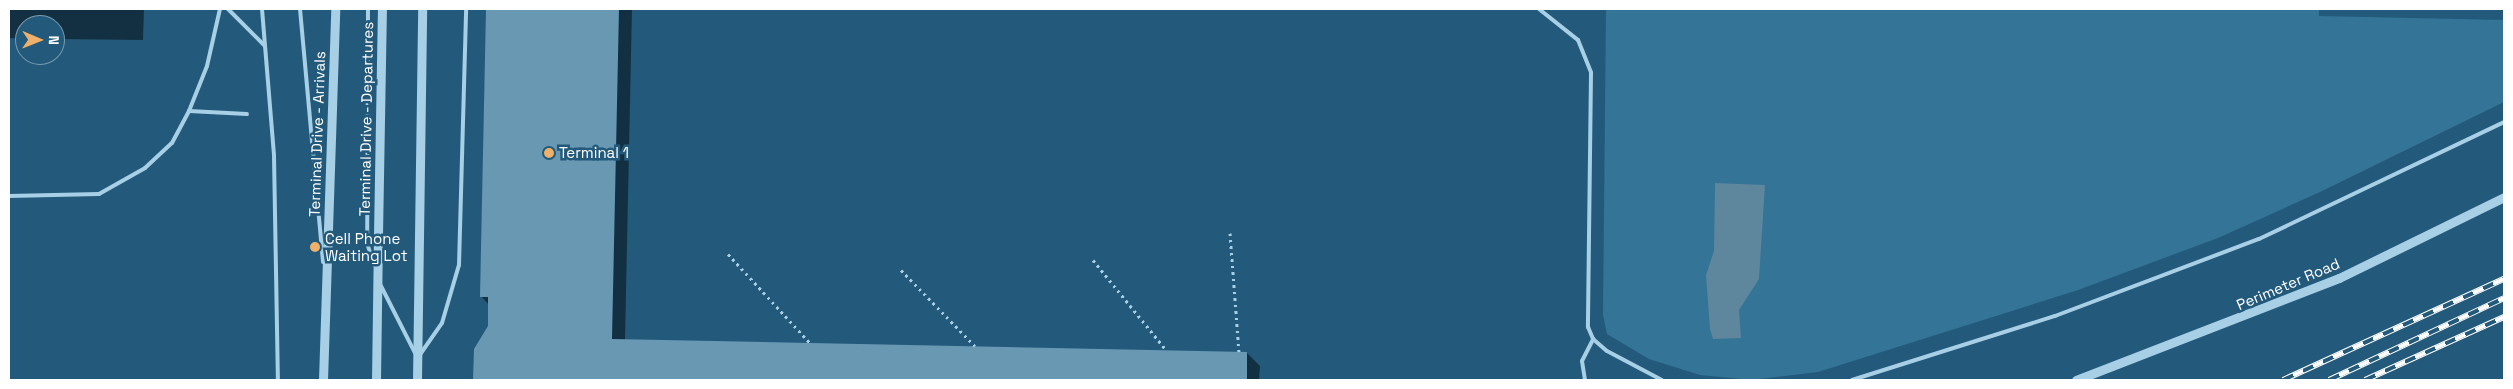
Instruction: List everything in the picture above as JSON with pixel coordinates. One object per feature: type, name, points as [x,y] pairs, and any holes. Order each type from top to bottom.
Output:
[{"type":"street","name":"Terminal Drive - Arrivals","points":[[323,380],[324,274],[334,139],[335,9]]},
{"type":"street","name":"Terminal Drive - Departures","points":[[376,380],[382,9]]},
{"type":"street","points":[[417,380],[422,9]]},
{"type":"street","name":"Perimeter Road","points":[[2076,380],[2330,281],[2504,197]]},
{"type":"lane","points":[[9,196],[99,194],[145,168],[172,143],[189,111],[207,66],[220,9]]},
{"type":"lane","points":[[228,9],[265,46]]},
{"type":"lane","points":[[262,9],[274,156],[278,380]]},
{"type":"lane","points":[[300,9],[324,274]]},
{"type":"lane","points":[[368,9],[367,243],[386,300],[418,358],[442,323],[459,265],[466,9]]},
{"type":"lane","points":[[1539,9],[1578,40],[1591,73],[1586,317],[1593,339],[1662,380]]},
{"type":"lane","points":[[189,111],[247,114]]},
{"type":"lane","points":[[1852,380],[2046,320],[2251,243],[2400,175],[2504,122]]},
{"type":"lane","points":[[1585,380],[1582,361],[1593,339]]},
{"type":"path","points":[[1230,233],[1239,352]]},
{"type":"path","points":[[728,254],[810,343]]},
{"type":"path","points":[[1093,260],[1167,351]]},
{"type":"path","points":[[901,270],[975,346]]},
{"type":"shaded area","points":[[1606,9],[2319,9],[2319,16],[2504,20],[2504,102],[2320,192],[2218,238],[2078,290],[1818,372],[1752,380],[1700,375],[1649,359],[1607,334],[1603,315]]},
{"type":"shaded area","points":[[1715,183],[1765,185],[1759,279],[1739,310],[1741,338],[1713,339],[1710,329],[1706,275],[1714,251]]},
{"type":"building","name":"Terminal 1","points":[[486,9],[619,9],[612,339],[1247,352],[1247,380],[473,380],[474,349],[488,326],[488,297],[480,297]]},
{"type":"railway","points":[[2283,380],[2504,279]]},
{"type":"railway","points":[[2329,380],[2504,298]]},
{"type":"railway","points":[[2365,380],[2504,317]]},
{"type":"place","name":"Terminal 1","points":[[549,153]]},
{"type":"place","name":"Cell Phone Waiting Lot","points":[[315,247]]}]
